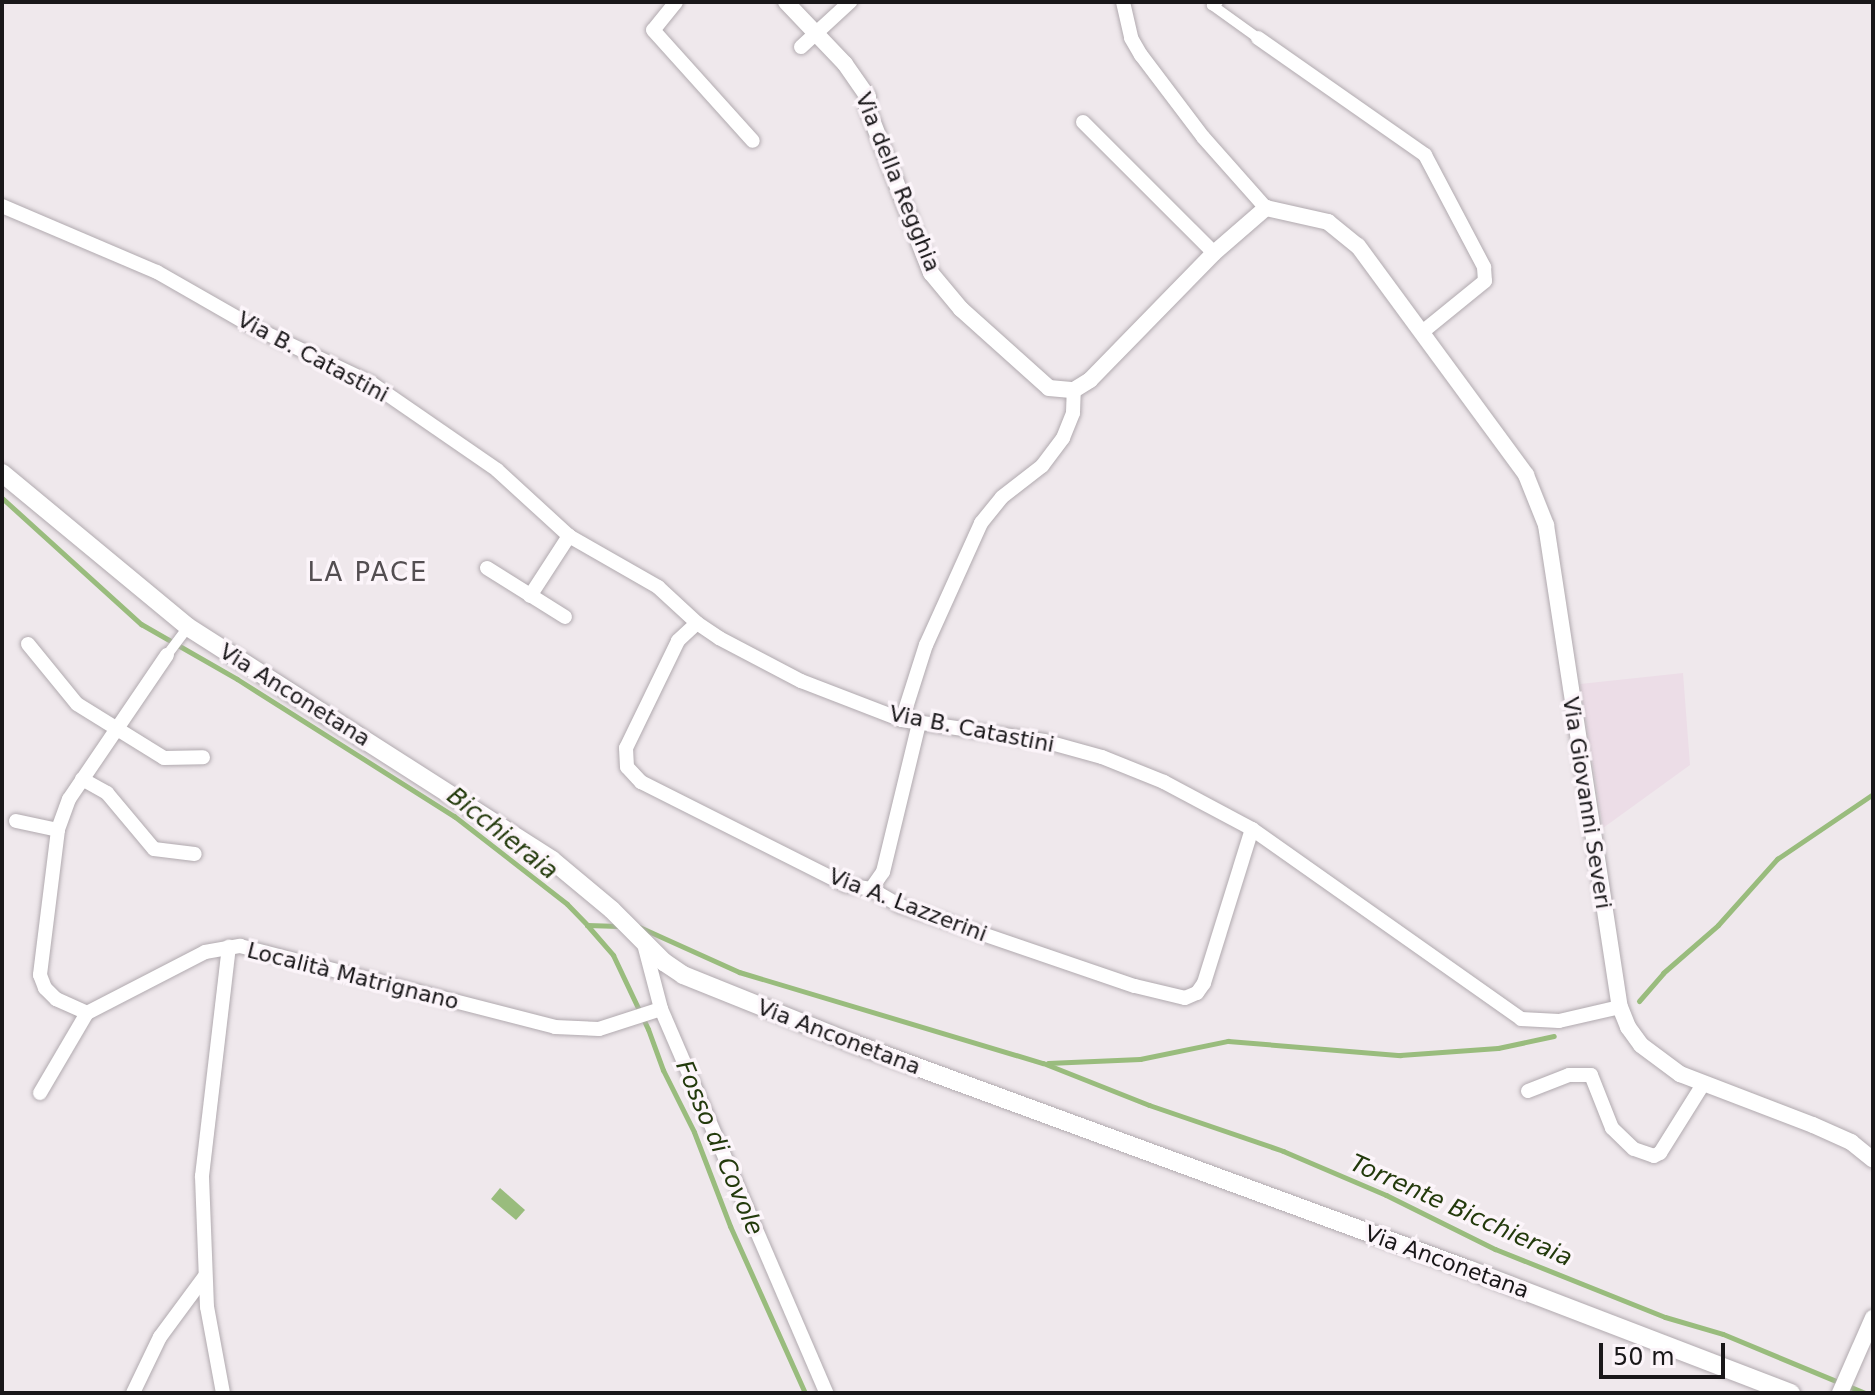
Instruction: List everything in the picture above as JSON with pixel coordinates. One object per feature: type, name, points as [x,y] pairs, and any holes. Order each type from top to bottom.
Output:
[{"type":"main road","name":"Via Anconetana","points":[[2,473],[188,627],[552,860],[612,910],[664,962],[703,985],[852,1043],[1470,1270],[1791,1393]]},
{"type":"street","points":[[676,2],[653,30],[753,141]]},
{"type":"street","name":"Via della Regghia","points":[[786,2],[853,74],[868,97],[867,107],[931,273],[961,309],[1034,377],[1049,388],[1074,390]]},
{"type":"street","points":[[801,47],[850,2]]},
{"type":"street","points":[[902,720],[926,645],[981,523],[1002,497],[1042,466],[1063,438],[1073,413],[1074,390],[1090,380],[1214,253],[1266,208],[1203,137],[1141,55],[1131,38],[1123,2]]},
{"type":"street","points":[[1218,2],[1212,5],[1425,155],[1484,267],[1485,281],[1421,333]]},
{"type":"street","points":[[1083,122],[1214,253]]},
{"type":"street","name":"Via B. Catastini","points":[[2,206],[157,272],[253,327],[371,383],[497,470],[569,536],[658,587],[697,623],[801,681],[902,720],[1044,741],[1102,757],[1164,782],[1252,829],[1521,1019],[1559,1021],[1620,1007]]},
{"type":"street","name":"Via Giovanni Severi","points":[[1266,208],[1328,222],[1358,246],[1526,475],[1546,525],[1620,1007],[1641,1045],[1658,1061],[1702,1086],[1813,1125],[1851,1142],[1873,1160]]},
{"type":"street","points":[[530,596],[569,536]]},
{"type":"street","points":[[487,568],[565,617]]},
{"type":"street","name":"Via A. Lazzerini","points":[[697,623],[678,641],[626,748],[627,767],[641,782],[846,885],[871,889],[901,906],[1135,986],[1185,998],[1197,993],[1204,983],[1252,829]]},
{"type":"street","points":[[40,1093],[87,1013],[56,999],[40,975],[58,830],[69,799],[188,627]]},
{"type":"street","points":[[28,644],[77,704],[164,758],[203,757]]},
{"type":"street","points":[[871,889],[883,872],[919,723]]},
{"type":"street","points":[[82,779],[107,793],[154,849],[195,854]]},
{"type":"street","points":[[16,821],[58,830]]},
{"type":"street","points":[[644,944],[656,1011],[826,1393]]},
{"type":"street","points":[[223,1393],[205,1276],[202,1176],[229,947]]},
{"type":"street","name":"Località Matrignano","points":[[87,1013],[184,961],[229,947],[257,949],[555,1027],[589,1030],[626,1023],[656,1011]]},
{"type":"street","points":[[1528,1091],[1569,1075],[1591,1075],[1612,1128],[1634,1149],[1654,1156],[1660,1153],[1702,1086]]},
{"type":"street","points":[[133,1393],[160,1337],[205,1276]]},
{"type":"street","points":[[1840,1393],[1873,1318]]},
{"type":"shaded area","points":[[1683,673],[1690,765],[1603,828],[1580,684]]},
{"type":"shaded area","points":[[500,1188],[525,1210],[516,1220],[491,1199]]},
{"type":"waterway","name":"Bicchieraia","points":[[2,498],[141,624],[237,679],[454,816],[567,904],[587,925],[619,926]]},
{"type":"waterway","points":[[1639,1001],[1663,973],[1718,925],[1777,859],[1873,794]]},
{"type":"waterway","name":"Fosso di Covole","points":[[587,925],[613,955],[648,1029],[663,1070],[694,1132],[730,1226],[805,1393]]},
{"type":"waterway","name":"Torrente Bicchieraia","points":[[637,926],[739,972],[1043,1063],[1149,1105],[1283,1151],[1386,1195],[1495,1249],[1665,1317],[1723,1334],[1865,1393]]},
{"type":"waterway","points":[[1048,1063],[1140,1059],[1228,1041],[1400,1055],[1498,1048],[1554,1036]]},
{"type":"district","name":"LA PACE","points":[[368,573]]}]
